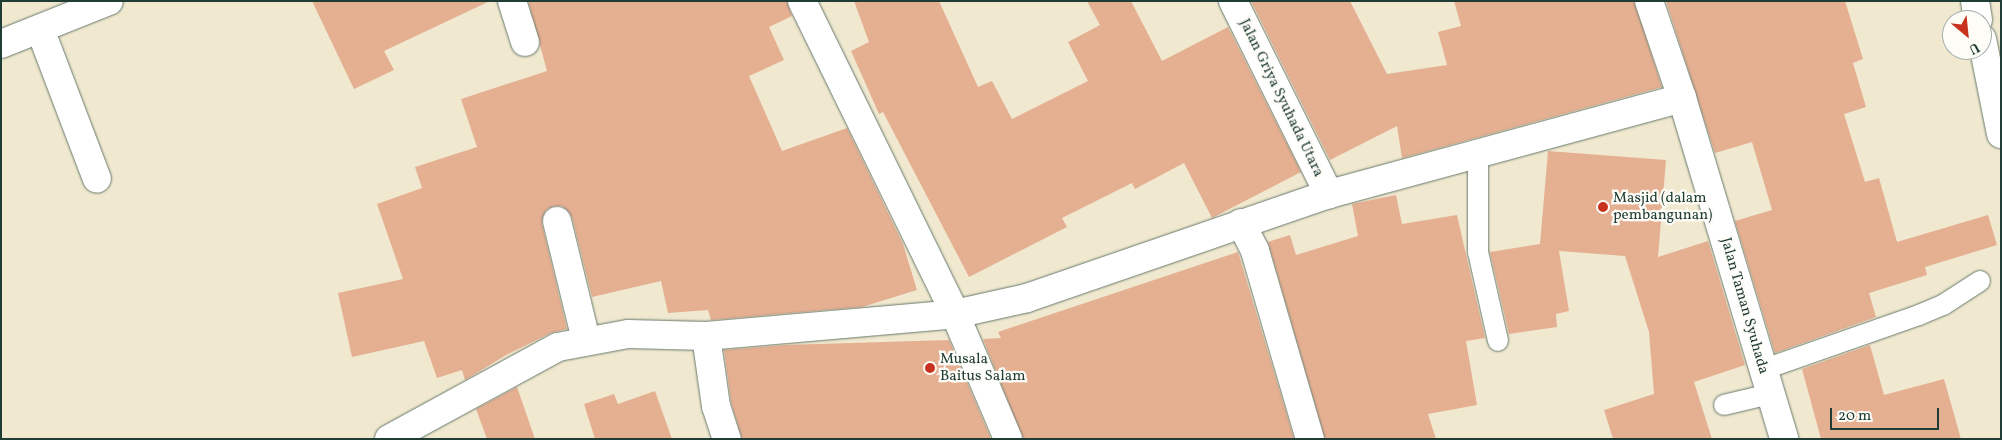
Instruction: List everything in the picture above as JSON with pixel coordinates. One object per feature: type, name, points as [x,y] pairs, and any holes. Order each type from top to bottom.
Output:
[{"type":"street","points":[[1,44],[109,1]]},
{"type":"street","points":[[512,1],[525,42]]},
{"type":"street","points":[[802,1],[955,314],[1008,439]]},
{"type":"street","name":"Jalan Griya Syuhada Utara","points":[[1232,1],[1329,194]]},
{"type":"street","name":"Jalan Taman Syuhada","points":[[1649,1],[1682,98],[1784,439]]},
{"type":"street","points":[[40,29],[97,180]]},
{"type":"street","points":[[1986,60],[2001,134]]},
{"type":"street","points":[[389,439],[558,347],[586,340],[628,334],[706,336],[955,314],[1027,298],[1241,222],[1329,194],[1682,98]]},
{"type":"street","points":[[557,221],[586,340]]},
{"type":"street","points":[[1241,222],[1255,251],[1310,439]]},
{"type":"street","points":[[706,336],[716,406],[726,439]]},
{"type":"lane","points":[[1478,153],[1478,252],[1498,341]]},
{"type":"lane","points":[[1724,405],[1766,382],[1943,305],[1980,282]]},
{"type":"building","points":[[312,1],[490,1],[384,51],[394,70],[354,89]]},
{"type":"building","points":[[528,1],[787,1],[792,16],[769,27],[784,60],[749,76],[782,151],[847,128],[903,244],[917,290],[862,307],[711,320],[708,310],[668,313],[661,281],[592,297],[572,217],[562,206],[554,206],[546,210],[542,224],[567,329],[551,333],[506,355],[465,380],[462,370],[437,378],[424,341],[352,357],[338,293],[403,279],[377,204],[422,188],[415,167],[477,147],[461,99],[547,71]]},
{"type":"building","points":[[854,1],[939,1],[978,87],[992,81],[1012,119],[1088,81],[1068,42],[1100,25],[1087,1],[1131,1],[1162,61],[1228,27],[1301,172],[1212,218],[1184,163],[1135,189],[1132,183],[1062,218],[1067,227],[969,277],[883,112],[879,114],[851,51],[869,42]]},
{"type":"building","points":[[1251,1],[1350,1],[1387,74],[1447,65],[1438,32],[1461,26],[1454,1],[1634,1],[1662,87],[1402,158],[1397,126],[1330,160]]},
{"type":"building","points":[[1666,1],[1845,1],[1863,59],[1853,63],[1866,107],[1844,114],[1865,182],[1879,178],[1897,242],[1988,215],[1997,245],[1925,267],[1927,275],[1869,293],[1876,317],[1775,353],[1735,221],[1772,210],[1752,142],[1715,153]]},
{"type":"building","points":[[1548,151],[1666,160],[1658,257],[1708,241],[1745,365],[1694,382],[1712,439],[1613,439],[1604,410],[1654,394],[1649,332],[1625,256],[1559,251],[1569,311],[1556,314],[1557,327],[1509,334],[1490,252],[1540,244]]},
{"type":"building","points":[[1396,195],[1402,224],[1457,215],[1485,338],[1466,341],[1477,405],[1428,414],[1436,439],[1325,439],[1268,242],[1290,235],[1296,255],[1358,236],[1352,204]]},
{"type":"building","points":[[1238,252],[1294,439],[1023,439],[983,339],[1001,338],[998,332]]},
{"type":"building","points":[[949,340],[991,439],[742,439],[731,402],[724,350],[785,345]]},
{"type":"building","points":[[1870,345],[1884,395],[1944,379],[1961,439],[1821,439],[1802,369]]},
{"type":"building","points":[[517,387],[535,439],[487,439],[476,409]]},
{"type":"building","points":[[655,391],[672,439],[595,439],[584,404],[614,394],[618,404]]},
{"type":"place","name":"Masjid (dalam pembangunan)","points":[[1603,207]]},
{"type":"place","name":"Musala Baitus Salam","points":[[930,368]]}]
